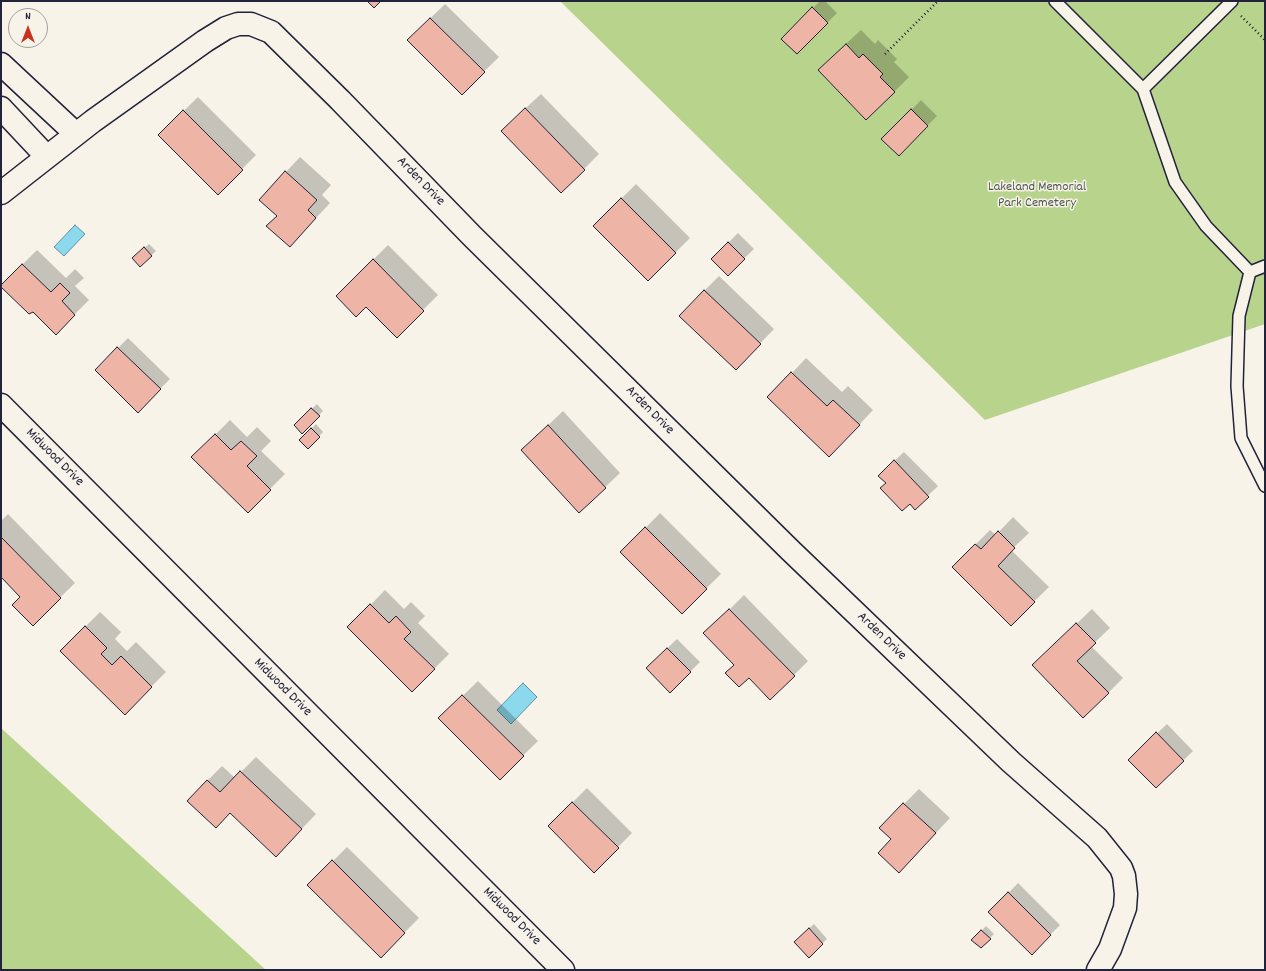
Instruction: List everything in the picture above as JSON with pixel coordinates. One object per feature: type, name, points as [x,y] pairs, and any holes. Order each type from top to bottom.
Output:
[{"type":"street","name":"Arden Drive","points":[[76,134],[205,41],[226,28],[238,24],[251,24],[271,32],[340,100],[472,236],[790,550],[1011,762],[1097,838],[1121,868],[1124,876],[1126,894],[1125,908],[1110,949],[1098,970]]},
{"type":"street","points":[[1,64],[76,134],[1,193]]},
{"type":"street","points":[[1,108],[47,157]]},
{"type":"street","name":"Midwood Drive","points":[[1,405],[563,970]]},
{"type":"lane","points":[[1055,1],[1143,89],[1175,182],[1206,226],[1250,272]]},
{"type":"lane","points":[[1143,89],[1231,2]]},
{"type":"lane","points":[[1250,272],[1265,266]]},
{"type":"lane","points":[[1250,272],[1238,316],[1237,386],[1242,438],[1265,486]]},
{"type":"path","points":[[885,54],[938,1]]},
{"type":"path","points":[[1231,2],[1265,40]]},
{"type":"green space","name":"Lakeland Memorial Park Cemetery","points":[[560,1],[1265,1],[1265,324],[985,420]]},
{"type":"green space","points":[[1,728],[266,970],[1,970]]},
{"type":"water","points":[[75,225],[85,234],[64,256],[54,247]]},
{"type":"water","points":[[523,683],[537,697],[511,724],[497,710]]},
{"type":"building","points":[[367,1],[381,1],[374,8]]},
{"type":"building","points":[[812,7],[828,23],[797,54],[781,39]]},
{"type":"building","points":[[430,18],[485,72],[462,95],[407,40]]},
{"type":"building","points":[[846,44],[859,58],[863,54],[883,74],[880,77],[895,92],[866,120],[818,70]]},
{"type":"building","points":[[525,108],[585,170],[561,193],[501,131]]},
{"type":"building","points":[[911,109],[928,126],[899,156],[881,139]]},
{"type":"building","points":[[183,110],[243,170],[218,195],[158,135]]},
{"type":"building","points":[[285,171],[317,200],[308,210],[316,218],[290,247],[266,226],[277,216],[259,200]]},
{"type":"building","points":[[621,198],[676,253],[648,281],[593,226]]},
{"type":"building","points":[[728,242],[745,259],[728,276],[711,259]]},
{"type":"building","points":[[144,247],[152,256],[140,267],[132,258]]},
{"type":"building","points":[[373,259],[424,311],[397,338],[366,307],[356,317],[336,296]]},
{"type":"building","points":[[22,264],[51,292],[60,283],[70,293],[62,301],[75,315],[56,335],[33,312],[29,314],[1,287],[1,285]]},
{"type":"building","points":[[704,290],[761,344],[736,370],[679,316]]},
{"type":"building","points":[[117,347],[161,389],[138,413],[95,370]]},
{"type":"building","points":[[791,372],[827,406],[833,400],[860,425],[829,457],[767,397]]},
{"type":"building","points":[[311,408],[320,416],[302,434],[294,425]]},
{"type":"building","points":[[548,425],[606,488],[579,513],[521,450]]},
{"type":"building","points":[[311,428],[320,437],[308,449],[299,440]]},
{"type":"building","points":[[215,434],[231,450],[241,441],[257,456],[247,466],[271,490],[248,513],[191,457]]},
{"type":"building","points":[[894,460],[929,497],[915,510],[910,504],[902,511],[880,488],[886,483],[878,476]]},
{"type":"building","points":[[645,527],[707,589],[682,614],[620,552]]},
{"type":"building","points":[[998,531],[1015,548],[998,566],[1035,602],[1011,626],[952,567],[975,544],[981,549]]},
{"type":"building","points":[[1,537],[61,598],[33,626],[12,605],[20,597],[1,577]]},
{"type":"building","points":[[370,604],[389,623],[396,616],[411,632],[404,639],[435,669],[412,692],[347,627]]},
{"type":"building","points":[[729,609],[795,676],[770,700],[749,678],[739,687],[725,673],[734,665],[703,633]]},
{"type":"building","points":[[1076,623],[1096,643],[1077,661],[1109,693],[1083,718],[1032,665]]},
{"type":"building","points":[[85,626],[107,648],[101,654],[112,665],[121,656],[152,687],[125,715],[60,651]]},
{"type":"building","points":[[667,648],[691,672],[670,693],[646,668]]},
{"type":"building","points":[[462,695],[524,756],[500,780],[438,718]]},
{"type":"building","points":[[1156,732],[1184,761],[1156,788],[1128,760]]},
{"type":"building","points":[[240,771],[302,829],[276,857],[230,813],[216,828],[187,801],[207,780],[220,792]]},
{"type":"building","points":[[572,802],[619,848],[594,873],[548,826]]},
{"type":"building","points":[[903,803],[936,833],[899,873],[878,853],[891,839],[879,828]]},
{"type":"building","points":[[332,860],[405,933],[381,958],[307,885]]},
{"type":"building","points":[[1008,892],[1051,935],[1032,955],[988,912]]},
{"type":"building","points":[[809,928],[823,944],[809,958],[794,942]]},
{"type":"building","points":[[981,930],[991,939],[981,948],[971,940]]}]
